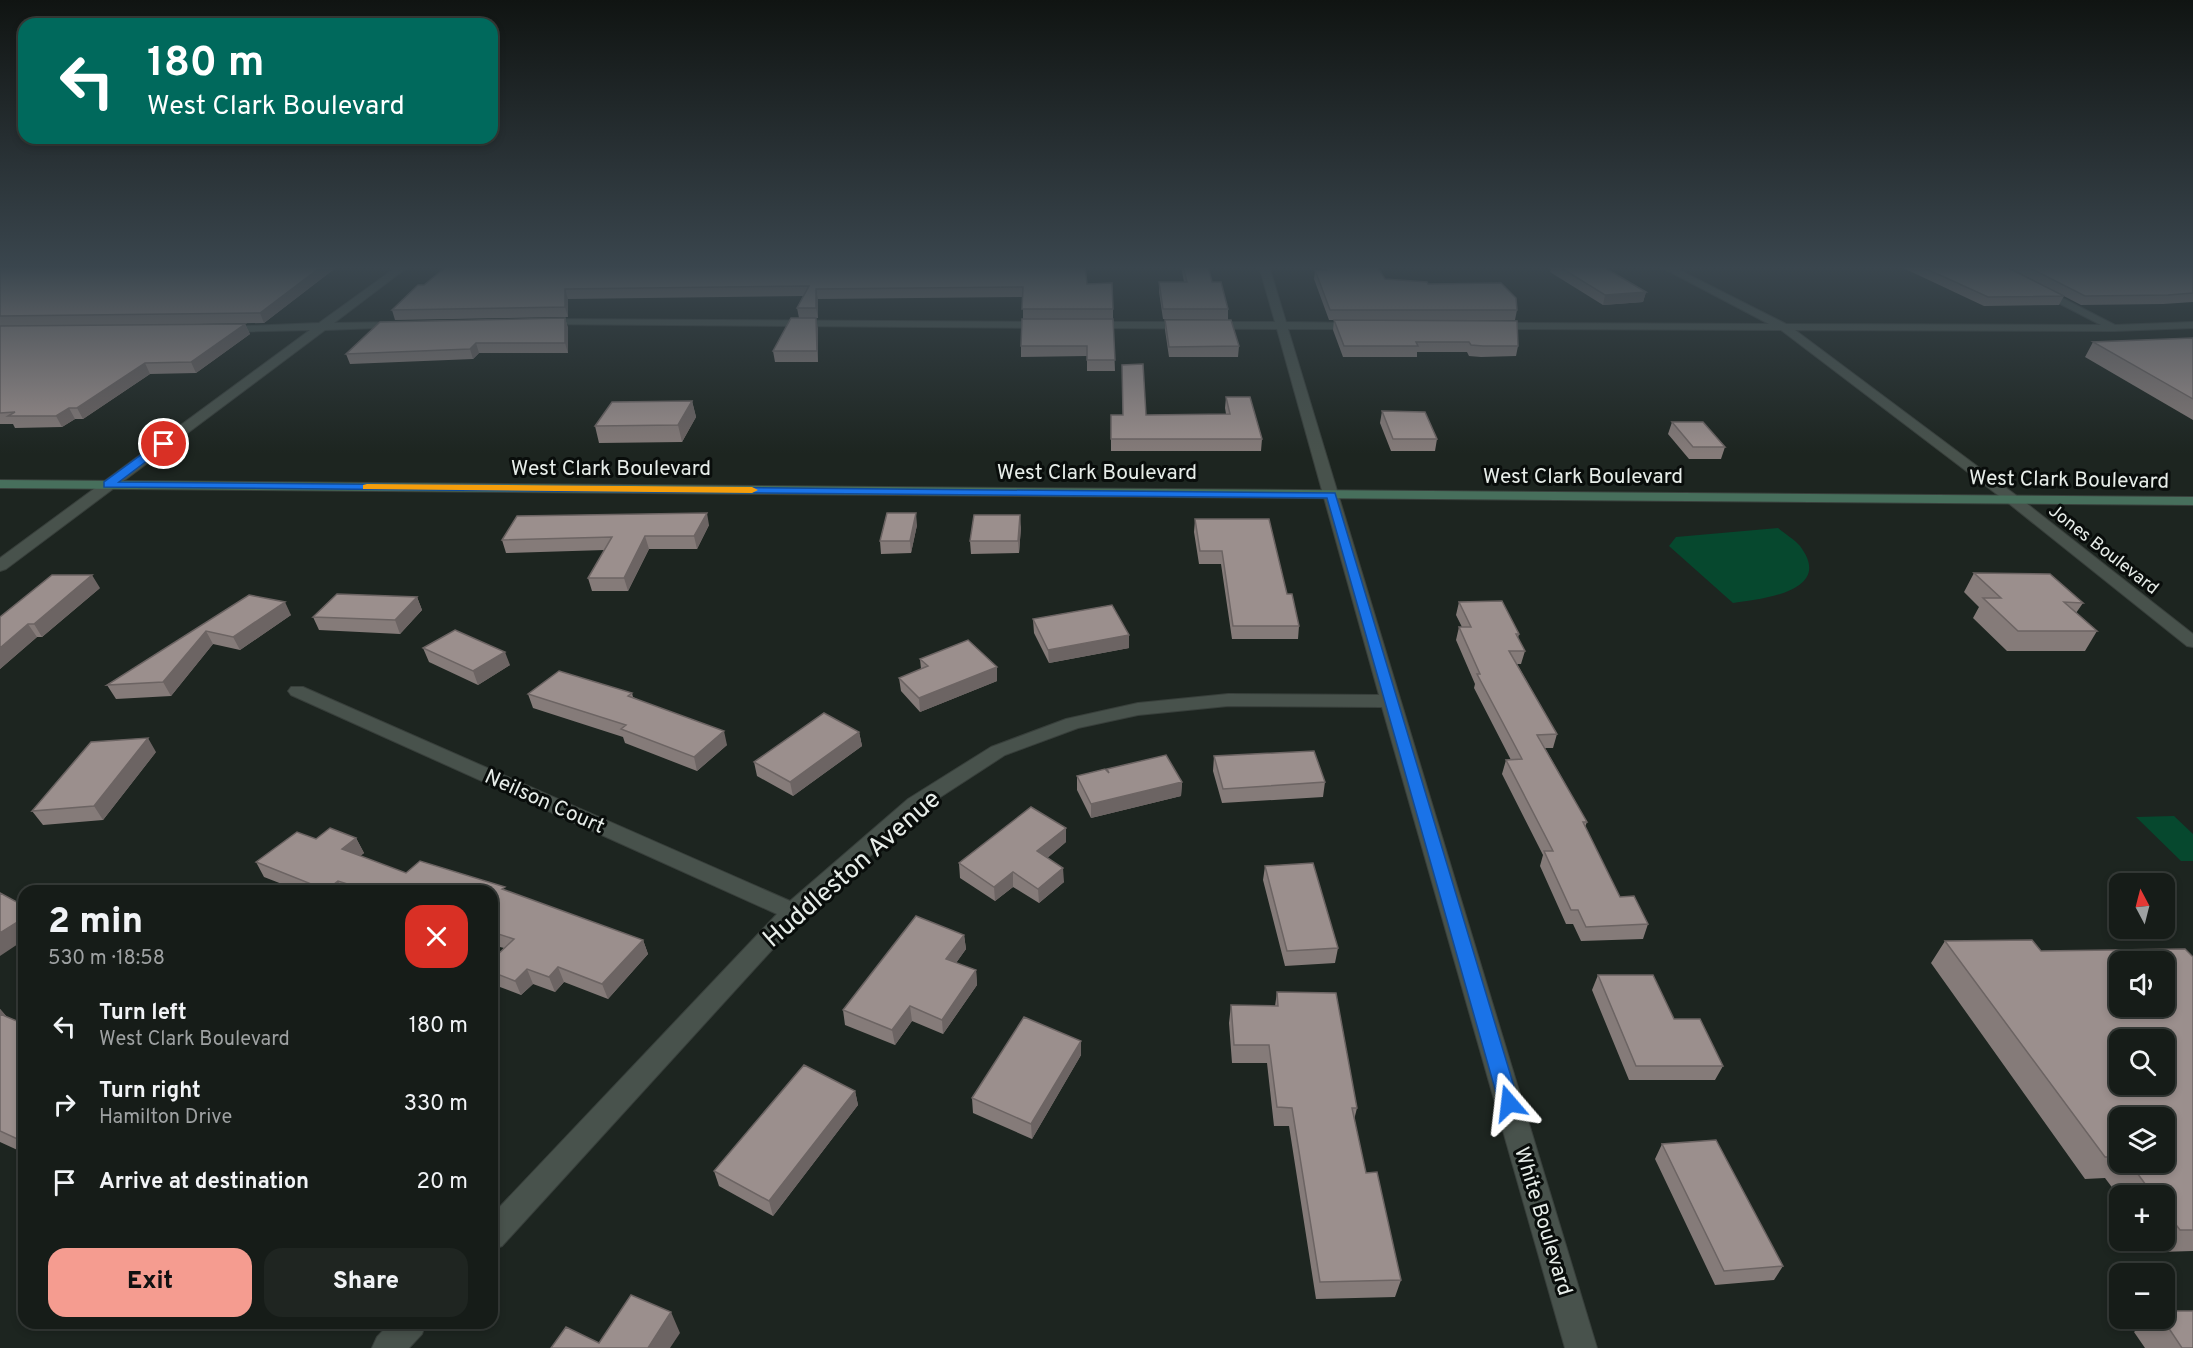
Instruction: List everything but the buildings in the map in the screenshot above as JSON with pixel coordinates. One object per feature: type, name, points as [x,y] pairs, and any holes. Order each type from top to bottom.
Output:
[{"type":"street","points":[[213,329],[223,329]]},
{"type":"street","points":[[0,566],[318,329]]},
{"type":"street","name":"White Boulevard","points":[[1283,329],[1581,1348]]},
{"type":"street","name":"Jones Boulevard","points":[[1786,329],[2012,499],[2193,642]]},
{"type":"street","name":"West Clark Boulevard","points":[[0,484],[2193,501]]},
{"type":"street","name":"Neilson Court","points":[[297,691],[792,912]]},
{"type":"street","name":"Huddleston Avenue","points":[[498,1230],[792,912],[915,804],[998,751],[1073,723],[1138,708],[1228,700],[1390,701]]},
{"type":"street","points":[[388,1348],[405,1329]]},
{"type":"green space","points":[[1778,528],[1800,546],[1808,561],[1808,574],[1802,583],[1790,590],[1760,599],[1733,603],[1669,546],[1676,537]]},
{"type":"green space","points":[[2174,816],[2193,834],[2193,861],[2181,861],[2136,817]]},
{"type":"slow traffic","points":[[367,487],[752,490]]},
{"type":"route","points":[[164,444],[108,485],[1331,495],[1509,1103]]}]
